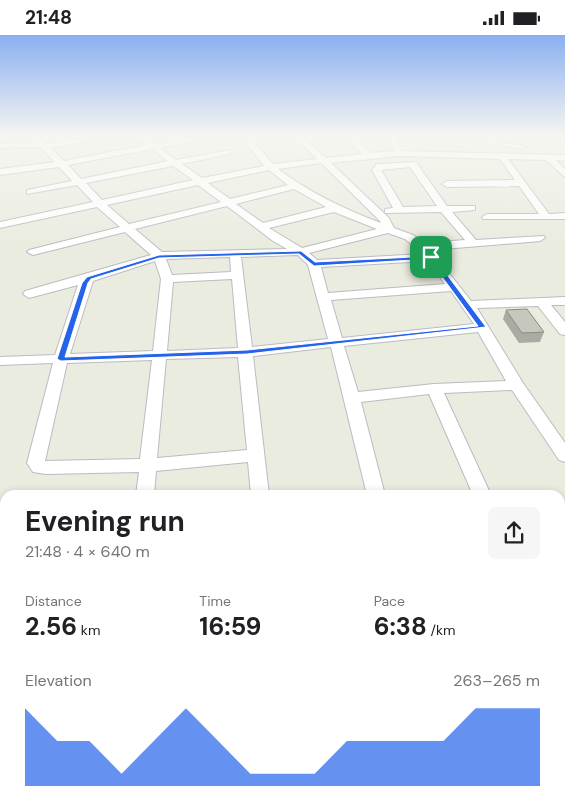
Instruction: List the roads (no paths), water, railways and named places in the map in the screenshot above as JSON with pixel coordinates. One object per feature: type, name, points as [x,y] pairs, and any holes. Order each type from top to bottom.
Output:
[{"type":"street","points":[[68,172],[101,205],[159,257],[167,279],[161,356],[146,490]]},
{"type":"street","points":[[30,192],[129,172]]},
{"type":"street","points":[[189,172],[277,239],[301,252],[314,264],[353,398],[375,490]]},
{"type":"street","points":[[0,225],[101,205],[244,172]]},
{"type":"street","points":[[277,172],[295,186],[336,208],[409,237],[427,252],[468,305],[516,385],[565,456]]},
{"type":"street","points":[[333,172],[384,220],[389,229]]},
{"type":"street","points":[[377,172],[399,209]]},
{"type":"street","points":[[419,172],[444,209],[473,243]]},
{"type":"street","points":[[513,172],[546,217]]},
{"type":"street","points":[[447,184],[521,183]]},
{"type":"street","points":[[33,252],[126,227],[295,186]]},
{"type":"street","points":[[261,227],[336,208]]},
{"type":"street","points":[[376,212],[399,209],[471,209]]},
{"type":"street","points":[[487,217],[565,216]]},
{"type":"street","points":[[29,294],[159,257],[301,252],[389,229]]},
{"type":"street","points":[[314,264],[427,252],[473,243],[540,238]]},
{"type":"street","points":[[236,254],[260,490]]},
{"type":"street","points":[[167,279],[238,275]]},
{"type":"street","points":[[89,278],[85,283],[61,359],[36,460],[39,467],[149,465],[257,455]]},
{"type":"street","points":[[323,297],[454,287]]},
{"type":"street","points":[[468,305],[565,301]]},
{"type":"street","points":[[542,302],[565,331]]},
{"type":"street","points":[[0,361],[247,352],[482,327]]},
{"type":"street","points":[[353,398],[434,389],[516,385]]},
{"type":"street","points":[[434,389],[480,490]]}]
